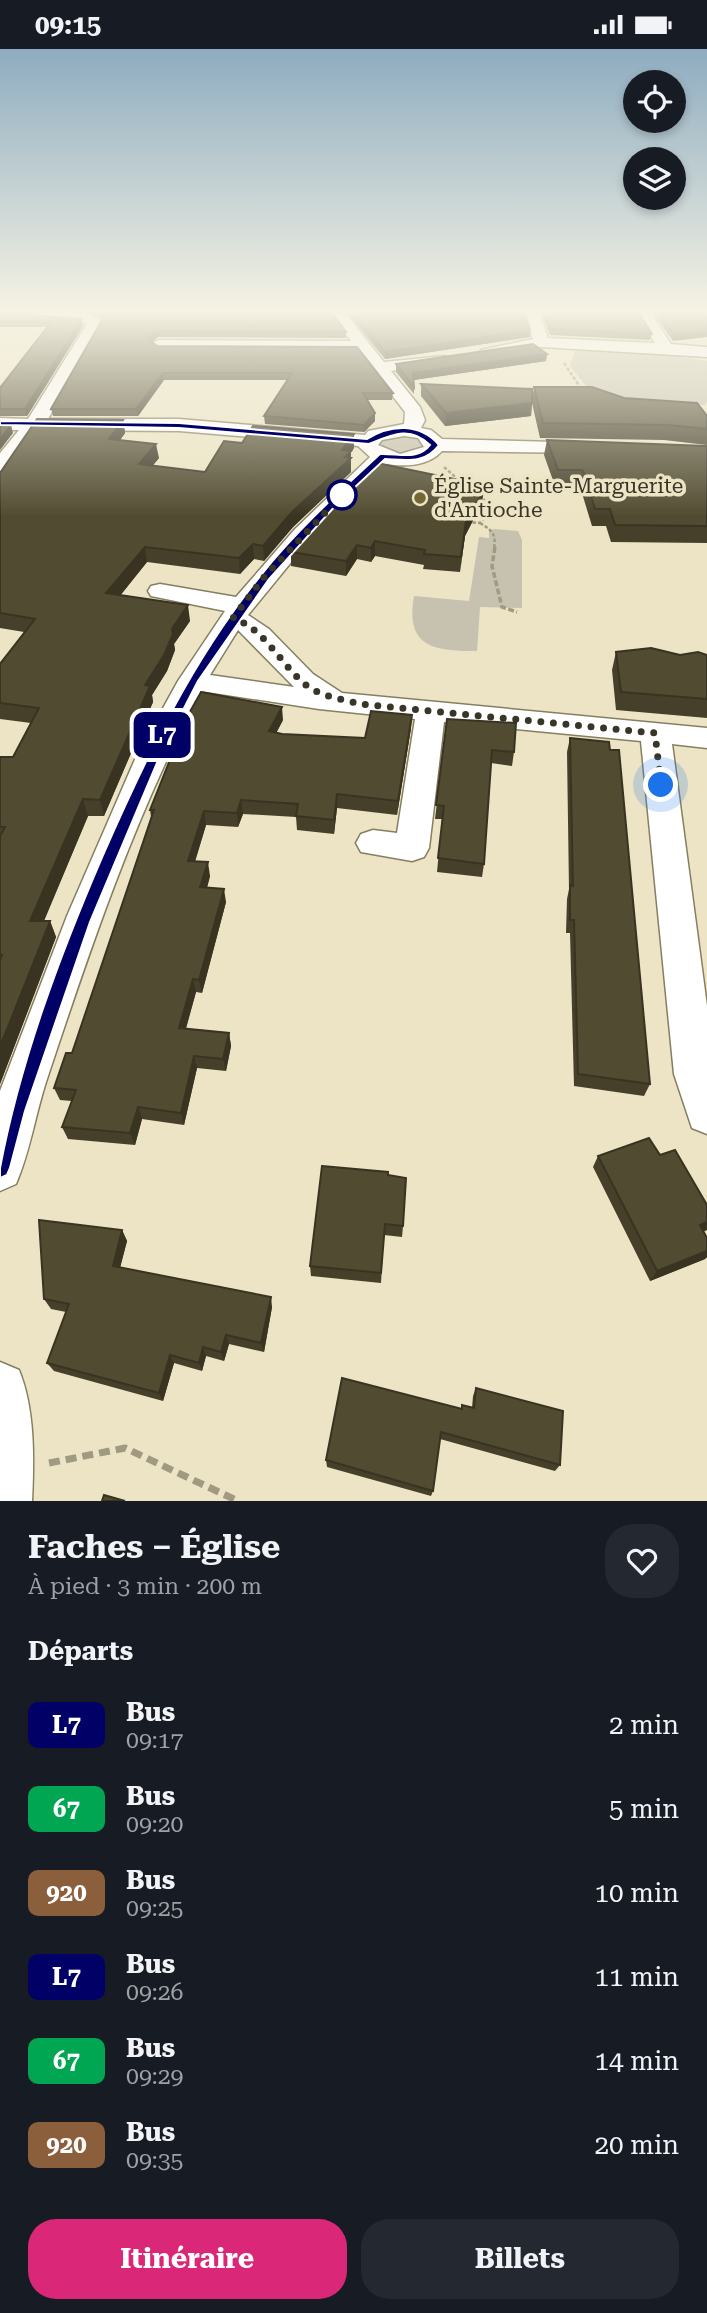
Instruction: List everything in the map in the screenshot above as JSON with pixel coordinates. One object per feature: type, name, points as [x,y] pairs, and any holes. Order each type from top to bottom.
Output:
[{"type":"street","points":[[0,466],[35,423],[61,381]]},
{"type":"street","points":[[391,381],[414,411],[416,420],[410,431]]},
{"type":"street","points":[[0,424],[179,425],[376,449],[415,458],[444,444]]},
{"type":"street","points":[[0,1168],[16,1111],[82,922],[148,766],[192,681],[238,612],[376,449],[384,432],[410,431],[444,444],[605,447]]},
{"type":"street","points":[[160,591],[238,612],[307,686],[359,704]]},
{"type":"street","points":[[192,681],[431,712],[707,738]]},
{"type":"street","points":[[373,843],[412,848],[431,712]]},
{"type":"street","points":[[655,733],[695,1074],[707,1113]]},
{"type":"street","points":[[0,1389],[4,1486]]},
{"type":"path","points":[[444,444],[456,450],[445,454],[439,463],[469,489]]},
{"type":"path","points":[[478,495],[487,502],[488,514],[480,523]]},
{"type":"path","points":[[463,521],[480,523],[494,531],[496,537],[492,566],[502,607],[517,612]]},
{"type":"path","points":[[4,1486],[125,1448],[238,1501]]},
{"type":"shaded area","points":[[582,381],[707,381],[705,405],[597,400]]},
{"type":"shaded area","points":[[402,434],[420,438],[425,446],[401,453],[390,451],[380,444],[385,438]]},
{"type":"shaded area","points":[[489,531],[518,531],[522,540],[522,608],[480,607],[477,651],[447,650],[426,643],[418,636],[414,626],[414,596],[469,601],[479,537],[489,538]]},
{"type":"building","points":[[6,381],[43,381],[25,409],[0,409],[0,388]]},
{"type":"building","points":[[67,381],[157,381],[136,409],[51,409]]},
{"type":"building","points":[[287,381],[383,381],[393,393],[363,393],[375,413],[364,425],[264,416]]},
{"type":"building","points":[[421,384],[532,389],[532,403],[446,413]]},
{"type":"building","points":[[534,387],[592,387],[624,398],[697,403],[707,416],[707,429],[668,425],[543,423]]},
{"type":"building","points":[[37,419],[123,420],[109,439],[156,444],[139,464],[205,472],[224,441],[242,443],[253,426],[354,434],[342,450],[351,451],[345,457],[351,458],[292,512],[263,546],[253,544],[239,558],[145,547],[106,593],[188,605],[172,629],[173,634],[164,655],[145,685],[150,686],[100,800],[83,799],[30,921],[50,921],[0,1047],[0,836],[5,827],[0,827],[0,757],[13,757],[39,708],[0,703],[0,664],[35,619],[0,613],[0,473]]},
{"type":"building","points":[[0,425],[11,425],[0,440]]},
{"type":"building","points":[[547,440],[707,446],[707,526],[615,525],[610,509],[595,509],[582,470],[558,470]]},
{"type":"building","points":[[377,463],[469,482],[468,487],[484,490],[466,521],[461,557],[424,554],[425,550],[375,541],[371,548],[357,545],[346,561],[291,552],[312,525]]},
{"type":"building","points":[[651,648],[680,655],[698,652],[707,655],[707,699],[621,692],[616,652]]},
{"type":"building","points":[[201,692],[282,707],[269,731],[282,734],[365,738],[371,711],[412,715],[398,801],[337,794],[334,820],[296,816],[298,804],[241,800],[237,813],[204,811],[188,861],[208,862],[200,887],[224,889],[199,980],[193,979],[179,1028],[229,1033],[223,1059],[194,1056],[181,1113],[138,1107],[130,1133],[62,1127],[76,1090],[54,1088],[66,1053],[72,1053],[154,810],[150,810],[187,717]]},
{"type":"building","points":[[447,719],[516,723],[514,752],[492,750],[484,864],[438,858],[444,806],[436,805]]},
{"type":"building","points":[[570,738],[609,742],[610,750],[619,750],[650,1084],[578,1074],[574,920],[570,920],[570,885],[573,886]]},
{"type":"building","points":[[649,1138],[660,1155],[675,1150],[707,1205],[707,1222],[700,1225],[707,1238],[707,1251],[657,1271],[598,1156]]},
{"type":"building","points":[[322,1166],[388,1172],[388,1175],[406,1178],[403,1226],[385,1224],[381,1273],[310,1266]]},
{"type":"building","points":[[39,1220],[122,1230],[113,1266],[271,1297],[261,1343],[226,1335],[221,1352],[203,1347],[199,1363],[170,1355],[159,1393],[47,1363],[69,1304],[44,1299]]},
{"type":"building","points":[[342,1378],[462,1409],[462,1405],[474,1408],[476,1388],[563,1411],[560,1465],[441,1432],[433,1491],[326,1460]]},
{"type":"building","points":[[104,1495],[125,1501],[102,1501]]},
{"type":"bus line","name":"L7","points":[[0,424],[179,425],[354,441],[369,441],[384,432],[404,430],[424,434],[433,440],[435,445],[428,454],[415,458],[383,456],[334,502],[265,576],[204,661],[163,733],[82,922],[16,1111],[0,1168]]},
{"type":"place","name":"Église Sainte-Marguerite d'Antioche","points":[[420,498]]},
{"type":"route","points":[[342,495],[265,576],[233,618],[244,621],[251,627],[302,681],[320,692],[359,704],[655,733],[661,785]]}]
